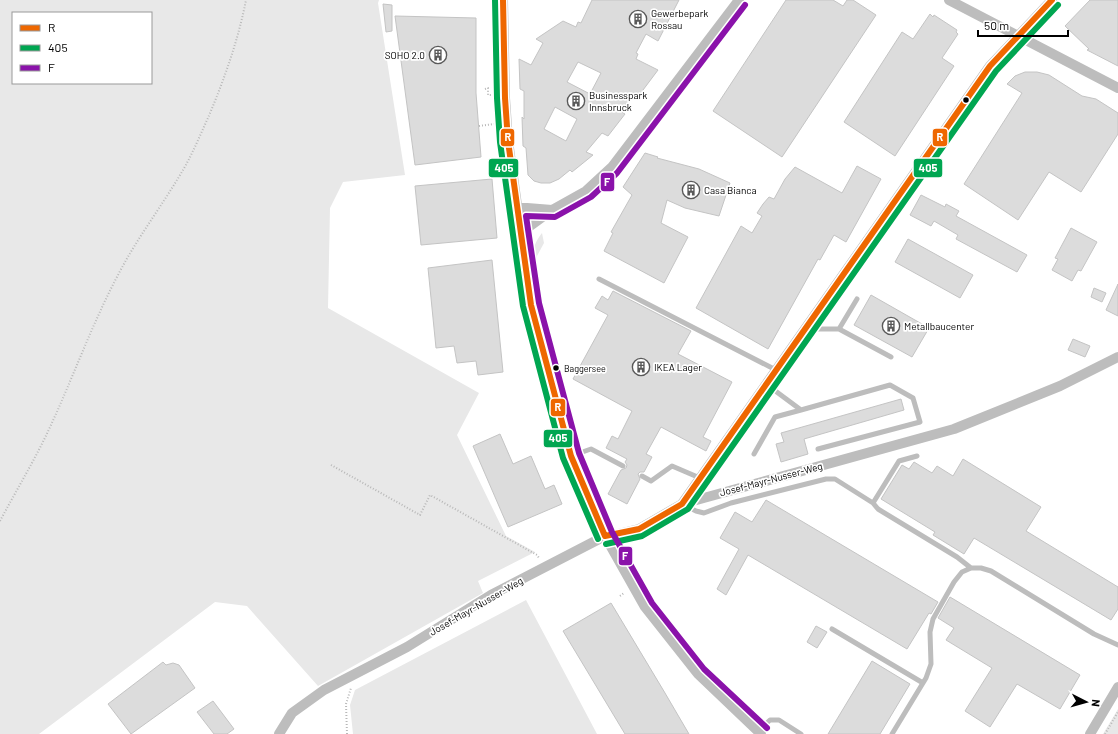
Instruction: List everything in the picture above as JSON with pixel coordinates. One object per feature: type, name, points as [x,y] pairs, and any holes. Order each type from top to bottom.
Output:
[{"type":"street","points":[[503,0],[505,98],[508,141],[530,305],[571,456],[605,536],[645,607],[698,674],[759,732]]},
{"type":"street","points":[[520,229],[530,226],[552,210],[586,191],[612,167],[739,0]]},
{"type":"street","points":[[949,0],[1118,88]]},
{"type":"street","points":[[682,504],[990,66],[1052,0]]},
{"type":"street","points":[[517,208],[552,210]]},
{"type":"street","name":"Josef-Mayr-Nusser-Weg","points":[[279,734],[292,713],[324,690],[407,647],[491,595],[605,536],[639,529],[682,504],[954,429],[1060,386],[1118,357]]},
{"type":"street","points":[[1090,734],[1118,687]]},
{"type":"lane","points":[[599,278],[776,370]]},
{"type":"lane","points":[[839,329],[857,299]]},
{"type":"lane","points":[[805,329],[839,329],[891,357]]},
{"type":"lane","points":[[766,384],[801,410]]},
{"type":"lane","points":[[754,454],[775,417],[890,385],[913,398],[920,422],[818,449]]},
{"type":"lane","points":[[571,456],[591,449],[623,466]]},
{"type":"lane","points":[[873,503],[899,461],[917,456]]},
{"type":"lane","points":[[642,476],[651,481],[672,466],[700,478]]},
{"type":"lane","points":[[682,504],[704,513],[731,503],[826,479],[835,479],[873,503],[878,509],[957,557],[971,568]]},
{"type":"lane","points":[[892,734],[926,678],[930,664],[930,632],[933,620],[954,582],[962,572],[971,568],[982,568],[991,571],[1094,634],[1118,645]]},
{"type":"lane","points":[[832,629],[923,683]]},
{"type":"lane","points":[[759,732],[770,720],[779,720],[801,734]]},
{"type":"path","points":[[0,521],[51,426],[109,292],[128,256],[184,169],[200,136],[231,59],[242,21],[246,0]]},
{"type":"path","points":[[485,88],[488,88],[488,95],[491,95]]},
{"type":"path","points":[[479,126],[494,124]]},
{"type":"path","points":[[331,465],[420,515],[430,495],[537,555],[544,568]]},
{"type":"path","points":[[347,734],[346,704],[352,685]]},
{"type":"path","points":[[1105,734],[1118,712]]},
{"type":"shaded area","points":[[0,0],[379,0],[378,3],[405,175],[343,182],[330,208],[328,308],[479,393],[457,435],[506,536],[535,552],[478,581],[483,593],[318,686],[247,606],[215,602],[39,734],[0,734]]},
{"type":"shaded area","points":[[542,233],[544,243],[537,256],[535,266],[537,292],[532,287],[531,259],[535,246]]},
{"type":"shaded area","points":[[526,600],[597,734],[353,734],[350,705],[355,690]]},
{"type":"shaded area","points":[[1118,709],[1118,734],[1103,734]]},
{"type":"building","name":"Businesspark Innsbruck","points":[[592,0],[679,0],[658,41],[646,34],[636,53],[638,54],[636,59],[658,70],[640,94],[636,92],[620,111],[625,114],[608,136],[602,133],[586,152],[593,155],[572,172],[570,170],[559,179],[550,183],[541,183],[534,181],[528,175],[526,148],[523,146],[522,117],[524,119],[524,91],[520,89],[519,59],[531,65],[543,43],[536,39],[563,21],[576,27],[578,22],[581,23]],"holes":[[[578,62],[601,73],[590,94],[567,82]],[[555,107],[577,119],[566,141],[544,129]]]},
{"type":"building","points":[[786,0],[833,0],[843,6],[847,0],[853,0],[876,15],[782,157],[713,111]]},
{"type":"building","points":[[1090,0],[1118,0],[1118,66],[1087,50],[1089,49],[1065,26]]},
{"type":"building","points":[[383,4],[392,5],[392,31],[386,32]]},
{"type":"building","points":[[930,14],[957,30],[956,32],[958,34],[942,58],[954,66],[895,156],[844,122],[902,32],[913,39]]},
{"type":"building","name":"SOHO 2.0","points":[[395,16],[476,18],[476,93],[481,157],[415,165]]},
{"type":"building","points":[[1025,72],[1037,72],[1049,75],[1082,96],[1096,99],[1118,113],[1118,134],[1081,192],[1049,172],[1018,220],[964,184],[1022,93],[1007,84],[1015,76]]},
{"type":"building","points":[[645,153],[658,157],[657,158],[699,169],[730,183],[719,216],[685,208],[667,200],[661,223],[688,237],[664,283],[604,251],[613,233],[611,232],[632,195],[623,187]]},
{"type":"building","points":[[857,166],[881,179],[846,242],[834,235],[820,260],[818,259],[768,349],[696,308],[741,226],[752,233],[762,216],[757,213],[769,197],[774,199],[785,179],[795,167],[842,193]]},
{"type":"building","points":[[492,179],[497,238],[421,245],[415,186]]},
{"type":"building","points":[[921,195],[945,207],[946,204],[959,211],[956,216],[1027,255],[1017,272],[956,239],[958,235],[934,221],[931,226],[910,215]]},
{"type":"building","points":[[1071,228],[1097,242],[1081,271],[1078,270],[1072,281],[1052,270],[1058,259],[1055,258]]},
{"type":"building","points":[[908,239],[973,275],[960,298],[895,262]]},
{"type":"building","points":[[492,260],[503,372],[478,375],[476,361],[457,363],[454,346],[436,348],[428,268]]},
{"type":"building","points":[[1118,284],[1118,316],[1106,310]]},
{"type":"building","points":[[1094,288],[1106,293],[1102,302],[1091,297]]},
{"type":"building","name":"IKEA Lager","points":[[613,291],[691,331],[678,354],[732,382],[703,437],[711,441],[706,451],[661,427],[646,454],[652,457],[644,472],[640,472],[638,474],[640,479],[627,504],[608,494],[621,470],[626,468],[627,465],[625,462],[627,459],[606,448],[612,436],[618,439],[632,411],[573,379],[608,315],[595,308],[602,296],[608,300]]},
{"type":"building","name":"Metallbaucenter","points":[[871,295],[929,328],[912,357],[854,325]]},
{"type":"building","points":[[1073,339],[1090,346],[1085,357],[1068,350]]},
{"type":"building","points":[[901,399],[904,410],[804,439],[808,454],[781,462],[776,444],[784,442],[781,433]]},
{"type":"building","points":[[500,434],[513,464],[531,456],[545,489],[554,485],[562,504],[508,527],[473,446]]},
{"type":"building","points":[[963,459],[1041,507],[1026,531],[1118,587],[1118,609],[1111,620],[974,538],[964,554],[933,535],[935,532],[881,499],[902,465],[909,469],[914,462],[932,473],[937,466],[953,476]]},
{"type":"building","points":[[766,500],[938,602],[931,614],[929,613],[907,649],[748,555],[726,595],[717,589],[739,549],[720,538],[735,512],[752,522]]},
{"type":"building","points":[[950,597],[1080,675],[1060,709],[1017,684],[990,727],[965,711],[992,668],[946,640],[954,628],[938,618]]},
{"type":"building","points":[[611,603],[689,734],[625,734],[563,631]]},
{"type":"building","points":[[816,626],[827,632],[817,648],[807,642]]},
{"type":"building","points":[[872,661],[910,684],[880,734],[828,734]]},
{"type":"building","points":[[163,662],[166,665],[173,663],[179,665],[195,688],[131,734],[108,704]]},
{"type":"building","points":[[213,701],[234,729],[227,734],[214,734],[197,712]]},
{"type":"transit line","name":"405","points":[[495,0],[497,98],[500,142],[523,306],[563,458],[598,539]]},
{"type":"transit line","name":"R","points":[[503,0],[505,98],[508,141],[531,305],[571,456],[605,536]]},
{"type":"transit line","name":"R","points":[[605,536],[639,529],[682,504],[990,66],[1052,0]]},
{"type":"transit line","name":"F","points":[[745,5],[617,173],[591,197],[555,217],[526,216],[539,303],[579,453],[612,532],[652,603],[704,669],[767,728]]},
{"type":"transit line","name":"405","points":[[606,544],[642,536],[688,509],[996,71],[1058,5]]},
{"type":"place","name":"Gewerbepark Rossau","points":[[638,19]]},
{"type":"place","name":"SOHO 2.0","points":[[438,55]]},
{"type":"place","name":"Businesspark Innsbruck","points":[[576,101]]},
{"type":"place","name":"Casa Bianca","points":[[691,190]]},
{"type":"place","name":"Metallbaucenter","points":[[891,326]]},
{"type":"place","name":"IKEA Lager","points":[[641,367]]},
{"type":"place","name":"Baggersee","points":[[556,368]]}]
